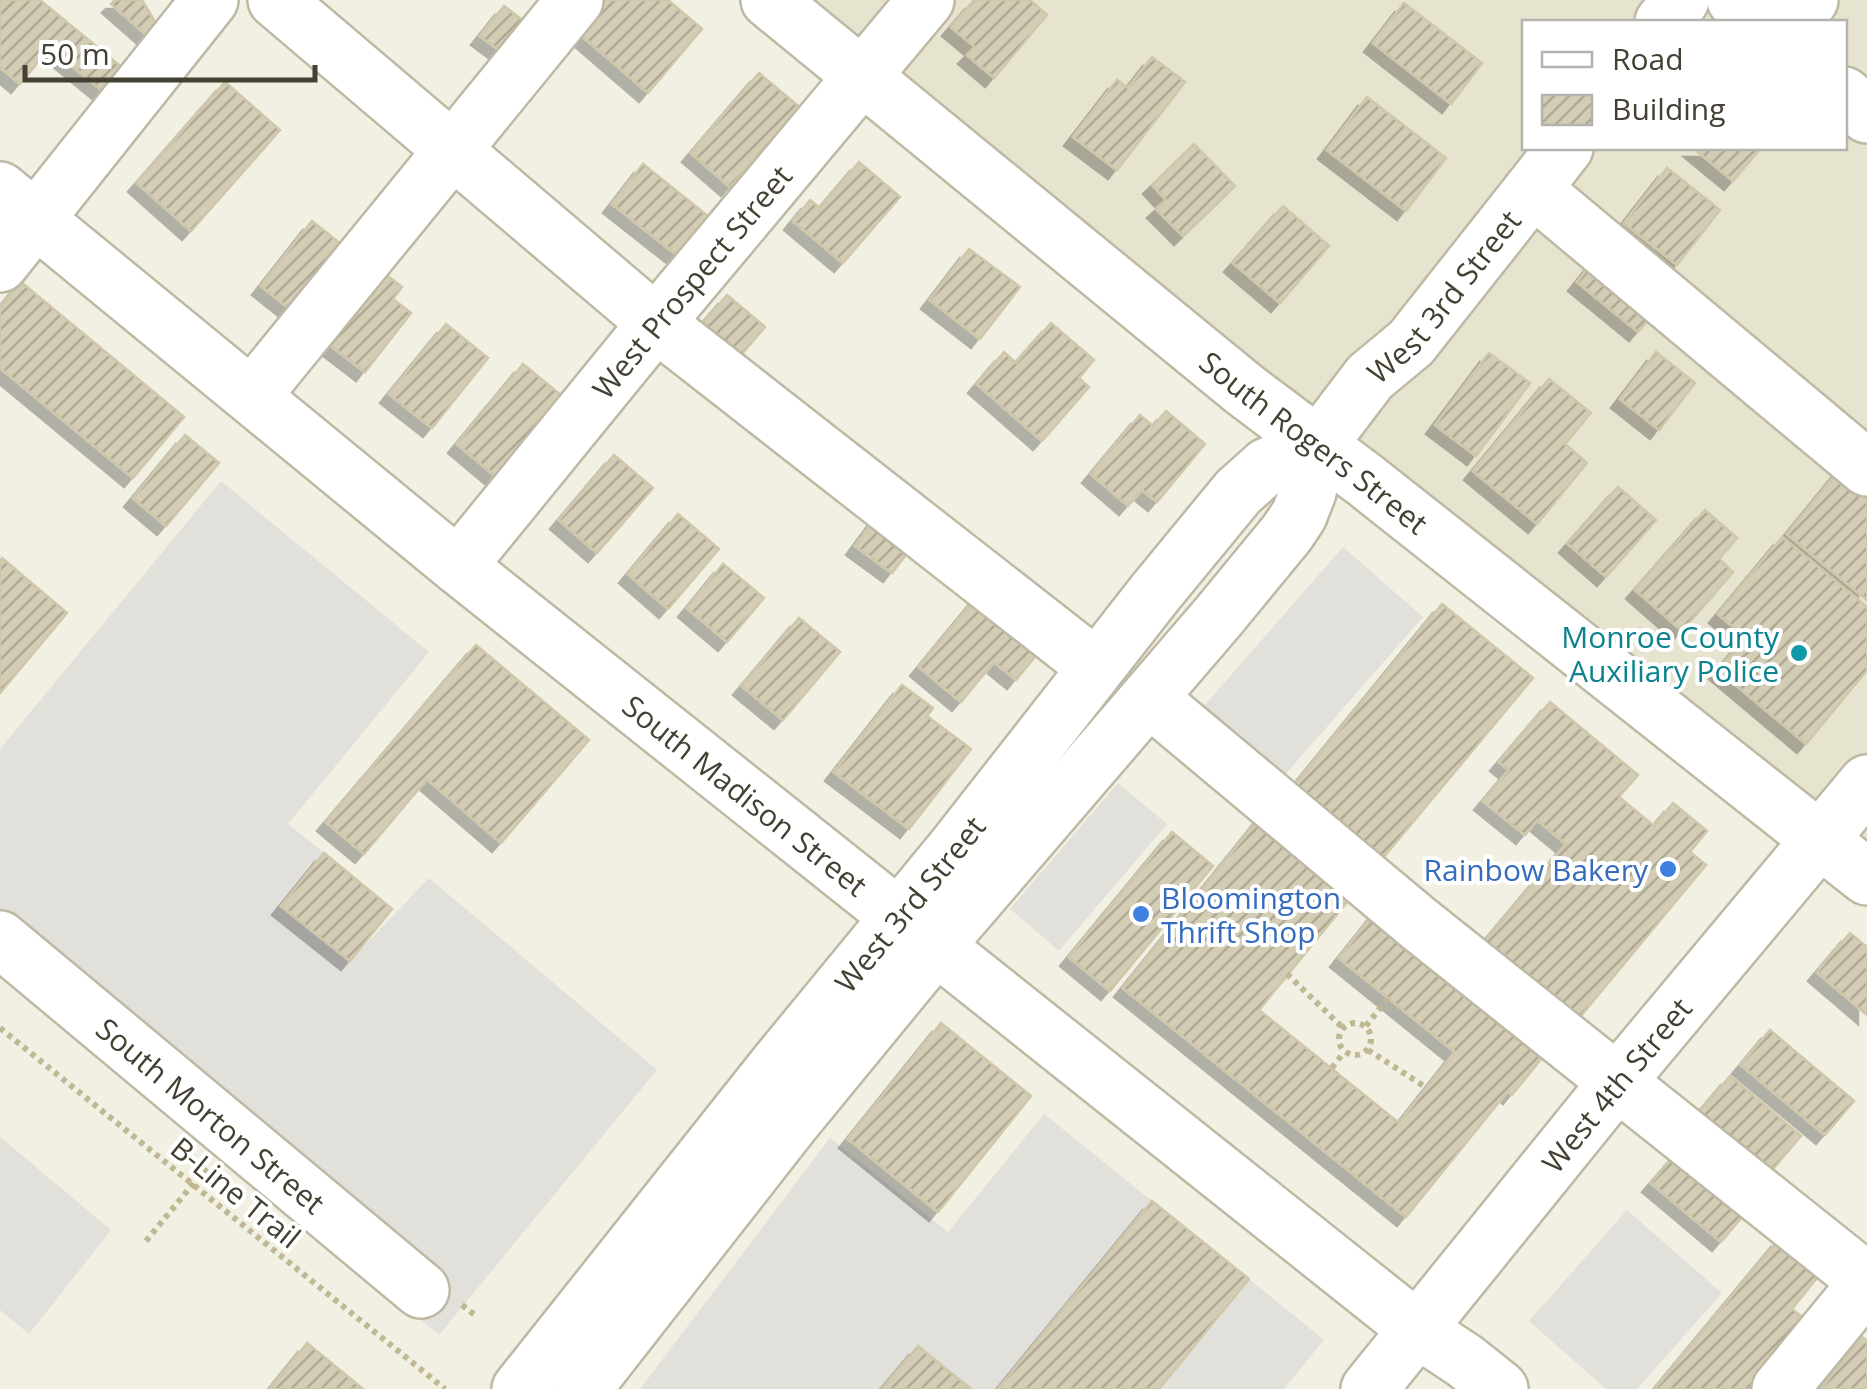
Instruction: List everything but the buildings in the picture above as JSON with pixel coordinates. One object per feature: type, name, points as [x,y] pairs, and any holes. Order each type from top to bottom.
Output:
[{"type":"street","points":[[0,264],[18,205],[210,0]]},
{"type":"street","points":[[276,0],[656,323],[1096,667]]},
{"type":"street","points":[[252,396],[576,0]]},
{"type":"street","name":"South Rogers Street","points":[[768,0],[1245,390],[1867,877]]},
{"type":"street","name":"West Prospect Street","points":[[458,566],[926,0]]},
{"type":"street","points":[[1665,20],[1681,0]]},
{"type":"street","points":[[1735,0],[1759,20]]},
{"type":"street","points":[[1794,20],[1810,0]]},
{"type":"street","points":[[1847,98],[1867,115]]},
{"type":"street","points":[[1549,168],[1867,468]]},
{"type":"street","name":"West 3rd Street","points":[[520,1389],[917,932],[1008,860],[1149,698],[1293,524],[1308,492],[1318,444],[1370,377],[1412,343],[1549,168]]},
{"type":"street","name":"South Madison Street","points":[[18,205],[458,566],[1418,1330],[1500,1389]]},
{"type":"street","name":"West 3rd Street","points":[[583,1389],[792,1122],[917,932],[957,846],[1096,667],[1245,484],[1275,462],[1318,444]]},
{"type":"street","points":[[1149,698],[1418,923],[1867,1282],[1780,1389]]},
{"type":"street","name":"West 4th Street","points":[[1369,1389],[1618,1081],[1867,783]]},
{"type":"street","name":"South Morton Street","points":[[0,939],[421,1290]]},
{"type":"path","points":[[1287,974],[1342,1028]]},
{"type":"path","points":[[1366,1026],[1388,998]]},
{"type":"path","points":[[1359,1022],[1366,1026],[1372,1041],[1368,1050],[1352,1055],[1344,1052],[1339,1036],[1342,1028],[1359,1022]]},
{"type":"path","name":"B-Line Trail","points":[[0,1028],[445,1389]]},
{"type":"path","points":[[1368,1050],[1427,1088]]},
{"type":"path","points":[[1332,1068],[1344,1052]]},
{"type":"path","points":[[146,1242],[234,1136]]},
{"type":"shaded area","points":[[769,0],[1867,0],[1867,885]]},
{"type":"shaded area","points":[[221,481],[429,652],[288,824],[324,853],[350,961],[429,878],[657,1070],[439,1335],[0,972],[0,749]]},
{"type":"shaded area","points":[[1343,547],[1423,617],[1277,784],[1197,714]]},
{"type":"shaded area","points":[[1118,783],[1167,824],[1059,951],[1010,909]]},
{"type":"shaded area","points":[[1044,1114],[1152,1201],[998,1389],[971,1389],[918,1346],[883,1389],[640,1389],[830,1138],[948,1232]]},
{"type":"shaded area","points":[[0,1137],[111,1230],[29,1334],[0,1310]]},
{"type":"shaded area","points":[[1627,1210],[1722,1293],[1637,1389],[1606,1389],[1529,1321]]},
{"type":"shaded area","points":[[1249,1279],[1324,1340],[1284,1389],[1159,1389]]},
{"type":"place","name":"Monroe County Auxiliary Police","points":[[1799,653]]},
{"type":"place","name":"Rainbow Bakery","points":[[1668,869]]},
{"type":"place","name":"Bloomington Thrift Shop","points":[[1141,914]]}]
